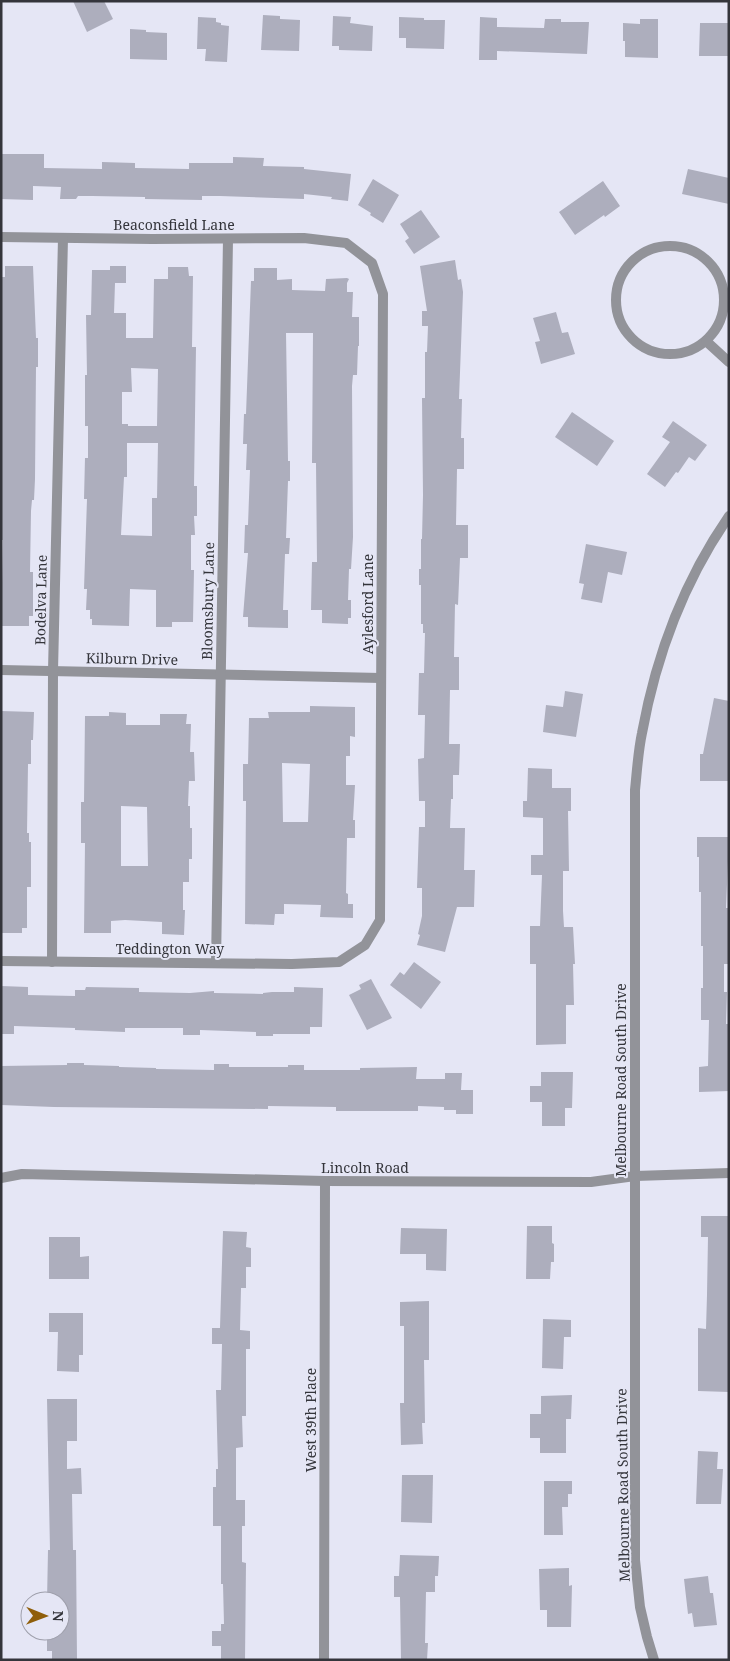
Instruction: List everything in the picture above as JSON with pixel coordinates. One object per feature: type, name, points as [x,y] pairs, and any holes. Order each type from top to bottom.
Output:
[{"type":"street","name":"Beaconsfield Lane","points":[[1,237],[304,238],[346,243]]},
{"type":"street","name":"Bodelva Lane","points":[[52,962],[53,671],[63,238]]},
{"type":"street","name":"Bloomsbury Lane","points":[[216,963],[228,239]]},
{"type":"street","name":"Aylesford Lane","points":[[339,962],[365,945],[380,920],[383,294],[372,263],[346,243]]},
{"type":"street","points":[[675,247],[690,250],[712,266],[724,290],[724,302],[720,321],[706,340],[694,349],[686,352],[663,354],[641,346],[627,332],[622,326],[616,307],[617,290],[624,272],[637,258],[655,249],[675,247]]},
{"type":"street","points":[[706,340],[729,362]]},
{"type":"street","name":"Melbourne Road South Drive","points":[[654,1660],[640,1607],[635,1560],[635,790],[642,734],[654,679],[663,650],[693,576],[729,516]]},
{"type":"street","name":"Kilburn Drive","points":[[1,670],[381,678]]},
{"type":"street","name":"Teddington Way","points":[[1,961],[292,964],[339,962]]},
{"type":"street","name":"Lincoln Road","points":[[1,1178],[22,1174],[325,1181],[591,1182],[636,1176],[729,1173]]},
{"type":"street","name":"West 39th Place","points":[[324,1660],[325,1181]]},
{"type":"building","points":[[73,1],[104,1],[113,19],[87,32]]},
{"type":"building","points":[[263,15],[280,16],[280,19],[300,20],[299,51],[261,50]]},
{"type":"building","points":[[333,16],[351,17],[350,23],[373,26],[372,51],[339,50],[339,46],[332,46]]},
{"type":"building","points":[[198,17],[216,18],[216,22],[229,26],[227,62],[205,61],[206,49],[197,49]]},
{"type":"building","points":[[399,17],[445,20],[444,49],[406,48],[406,38],[399,38]]},
{"type":"building","points":[[480,17],[497,18],[497,27],[544,28],[545,19],[561,19],[561,22],[589,22],[587,54],[497,51],[497,60],[479,60]]},
{"type":"building","points":[[640,19],[658,19],[658,58],[625,57],[623,23],[640,24]]},
{"type":"building","points":[[700,23],[729,23],[729,56],[699,56]]},
{"type":"building","points":[[130,29],[167,33],[167,60],[130,59]]},
{"type":"building","points":[[1,154],[44,154],[44,168],[102,169],[102,162],[135,163],[135,168],[189,169],[189,163],[233,163],[233,157],[264,158],[263,166],[304,167],[304,169],[351,174],[348,201],[304,194],[304,199],[202,196],[202,200],[78,196],[76,199],[60,199],[61,187],[33,186],[33,200],[1,199]]},
{"type":"building","points":[[688,169],[729,178],[729,204],[682,194]]},
{"type":"building","points":[[373,179],[399,195],[383,223],[358,205]]},
{"type":"building","points":[[603,181],[620,206],[575,235],[559,212]]},
{"type":"building","points":[[421,210],[440,237],[414,254],[405,241],[409,238],[400,224]]},
{"type":"building","points":[[455,260],[458,280],[461,279],[463,292],[459,399],[462,399],[461,438],[464,438],[464,469],[457,469],[456,525],[468,525],[468,558],[460,558],[458,605],[455,604],[454,657],[459,657],[459,690],[450,690],[449,744],[460,744],[459,775],[453,775],[450,828],[465,828],[464,870],[475,870],[474,907],[457,907],[445,952],[417,945],[422,916],[422,888],[417,888],[419,827],[425,827],[425,801],[419,801],[418,759],[424,758],[425,715],[418,715],[419,673],[424,673],[425,633],[423,633],[423,624],[421,624],[419,569],[421,569],[423,495],[422,398],[425,398],[425,352],[427,352],[428,326],[422,326],[422,311],[427,311],[420,266]]},
{"type":"building","points":[[5,266],[33,266],[36,338],[38,338],[35,479],[34,500],[32,500],[31,511],[30,572],[33,572],[33,616],[29,616],[29,626],[1,626],[3,540],[1,540],[1,277],[5,277]]},
{"type":"building","points":[[110,266],[126,266],[126,283],[115,283],[114,313],[126,313],[126,338],[153,338],[154,279],[168,279],[168,267],[188,267],[189,276],[193,276],[192,347],[196,347],[194,486],[197,486],[197,516],[194,516],[195,535],[191,535],[191,570],[194,570],[193,622],[172,622],[172,627],[156,627],[156,590],[130,589],[129,626],[92,625],[90,610],[86,610],[87,589],[84,589],[87,499],[84,499],[85,458],[88,458],[88,426],[85,426],[85,375],[87,375],[86,315],[91,315],[92,270],[110,270]],"holes":[[[131,368],[158,369],[157,426],[128,426],[128,424],[122,424],[122,392],[132,392]],[[127,443],[158,443],[157,498],[152,498],[152,536],[121,535],[124,477],[127,477]]]},
{"type":"building","points":[[254,268],[277,268],[277,280],[292,279],[292,290],[325,291],[326,279],[347,278],[349,279],[347,292],[353,292],[352,317],[359,317],[359,346],[357,375],[353,375],[352,386],[353,537],[348,600],[351,600],[351,618],[348,618],[348,624],[322,623],[322,610],[311,610],[312,562],[317,562],[316,463],[312,463],[313,333],[286,333],[290,481],[288,481],[286,538],[290,538],[289,554],[285,554],[283,610],[288,610],[288,628],[248,627],[248,617],[243,617],[248,553],[244,553],[245,525],[248,525],[250,470],[246,470],[247,444],[243,444],[244,414],[246,414],[251,281],[254,281]]},
{"type":"building","points":[[556,312],[562,333],[568,332],[575,354],[541,364],[535,342],[540,341],[533,318]]},
{"type":"building","points":[[572,412],[614,441],[597,466],[555,437]]},
{"type":"building","points":[[673,421],[707,445],[695,461],[689,457],[665,487],[647,474],[670,442],[662,437]]},
{"type":"building","points":[[586,544],[627,552],[622,575],[608,572],[602,603],[581,599],[584,584],[579,583]]},
{"type":"building","points":[[565,691],[583,694],[576,737],[543,732],[546,705],[563,707]]},
{"type":"building","points":[[714,698],[729,701],[729,781],[700,781],[700,754],[703,754]]},
{"type":"building","points":[[310,706],[355,707],[355,737],[350,736],[350,756],[346,756],[346,785],[355,785],[353,820],[355,820],[355,838],[347,838],[346,893],[348,894],[348,904],[353,904],[353,918],[320,917],[321,905],[284,904],[284,914],[275,914],[274,925],[245,924],[246,801],[243,801],[243,764],[248,764],[249,718],[269,718],[268,712],[310,712]],"holes":[[[282,763],[310,764],[308,822],[283,822]]]},
{"type":"building","points":[[1,711],[34,712],[31,764],[28,764],[27,833],[29,833],[29,842],[31,842],[31,887],[27,887],[27,928],[22,928],[22,933],[1,933]]},
{"type":"building","points":[[109,712],[126,713],[126,725],[160,725],[160,714],[187,714],[186,724],[191,724],[190,752],[194,752],[195,781],[189,781],[188,806],[190,806],[190,828],[192,828],[192,859],[189,859],[189,882],[183,882],[184,935],[162,934],[162,922],[125,920],[111,921],[111,933],[84,933],[85,843],[81,843],[81,802],[84,802],[85,716],[109,716]],"holes":[[[121,806],[147,807],[148,866],[121,866]]]},
{"type":"building","points":[[528,768],[552,769],[552,788],[571,788],[571,811],[568,811],[569,871],[563,871],[563,911],[564,927],[573,927],[575,964],[573,964],[574,1005],[566,1005],[566,1044],[536,1045],[536,964],[530,964],[530,926],[540,926],[542,875],[531,875],[531,855],[543,855],[543,818],[523,817],[523,801],[527,801]]},
{"type":"building","points":[[697,837],[729,837],[726,908],[728,908],[728,964],[724,964],[724,992],[727,992],[726,1024],[729,1024],[729,1091],[699,1092],[699,1067],[708,1066],[709,1020],[701,1020],[703,946],[701,946],[701,892],[699,892]]},
{"type":"building","points":[[414,962],[441,982],[421,1009],[390,985],[400,972],[404,975]]},
{"type":"building","points":[[371,979],[392,1018],[367,1030],[349,995],[361,989],[359,985]]},
{"type":"building","points":[[1,986],[28,987],[28,995],[75,996],[75,990],[85,990],[86,987],[139,988],[139,992],[190,993],[214,991],[214,993],[263,994],[294,992],[294,987],[323,988],[322,1027],[310,1027],[310,1034],[273,1034],[273,1036],[256,1036],[256,1032],[200,1030],[200,1035],[183,1035],[183,1028],[125,1028],[125,1032],[14,1026],[14,1034],[1,1034]]},
{"type":"building","points":[[67,1063],[156,1069],[214,1070],[214,1064],[229,1064],[229,1067],[288,1067],[288,1065],[304,1065],[304,1070],[417,1067],[416,1079],[445,1079],[445,1073],[462,1073],[461,1090],[473,1090],[473,1114],[456,1114],[456,1110],[444,1110],[444,1107],[418,1106],[418,1111],[336,1111],[336,1107],[268,1106],[268,1109],[1,1105],[1,1066],[67,1065]]},
{"type":"building","points":[[541,1072],[573,1072],[572,1108],[565,1108],[565,1126],[542,1126],[542,1102],[530,1102],[530,1086],[541,1086]]},
{"type":"building","points":[[701,1216],[729,1216],[729,1392],[698,1391],[698,1328],[706,1329],[708,1237],[701,1237]]},
{"type":"building","points":[[527,1226],[552,1226],[554,1262],[551,1262],[550,1279],[526,1279]]},
{"type":"building","points":[[401,1228],[447,1229],[446,1271],[426,1270],[426,1254],[400,1254]]},
{"type":"building","points":[[223,1231],[247,1232],[246,1247],[251,1248],[251,1267],[246,1267],[246,1288],[241,1288],[240,1330],[250,1331],[250,1349],[246,1349],[246,1416],[242,1416],[243,1447],[236,1448],[236,1500],[245,1500],[245,1526],[242,1526],[242,1562],[246,1563],[245,1660],[221,1660],[221,1646],[212,1646],[212,1631],[221,1631],[221,1624],[224,1624],[223,1584],[221,1584],[221,1526],[213,1526],[213,1487],[216,1487],[216,1469],[218,1469],[216,1390],[221,1390],[222,1344],[212,1344],[212,1328],[220,1328]]},
{"type":"building","points":[[49,1237],[80,1237],[80,1257],[89,1256],[89,1279],[49,1279]]},
{"type":"building","points":[[429,1301],[429,1360],[424,1360],[425,1423],[422,1423],[423,1444],[401,1445],[400,1403],[404,1403],[404,1326],[400,1326],[400,1302]]},
{"type":"building","points":[[49,1313],[83,1313],[83,1355],[79,1355],[79,1372],[57,1371],[58,1332],[49,1332]]},
{"type":"building","points":[[543,1319],[571,1320],[571,1337],[564,1337],[563,1369],[542,1368]]},
{"type":"building","points":[[572,1395],[571,1419],[566,1419],[566,1453],[540,1453],[540,1438],[530,1438],[530,1414],[541,1414],[541,1396]]},
{"type":"building","points":[[47,1399],[77,1399],[77,1441],[67,1441],[67,1469],[81,1468],[82,1494],[72,1494],[73,1550],[76,1550],[77,1660],[52,1660],[52,1651],[47,1651],[47,1641],[70,1641],[70,1591],[47,1591],[48,1550],[50,1550]]},
{"type":"building","points":[[698,1451],[718,1452],[717,1469],[723,1469],[721,1504],[696,1504]]},
{"type":"building","points":[[402,1475],[433,1475],[432,1523],[401,1522]]},
{"type":"building","points":[[544,1481],[572,1481],[572,1494],[568,1494],[568,1507],[562,1507],[563,1535],[544,1535]]},
{"type":"building","points":[[400,1555],[439,1556],[438,1576],[435,1576],[435,1592],[426,1592],[425,1643],[428,1643],[427,1660],[401,1660],[400,1597],[394,1597],[394,1576],[399,1576]]},
{"type":"building","points":[[569,1568],[569,1586],[572,1585],[571,1627],[547,1627],[547,1610],[540,1610],[539,1569]]},
{"type":"building","points":[[708,1576],[710,1593],[713,1593],[717,1625],[694,1627],[692,1613],[688,1614],[684,1579]]}]
